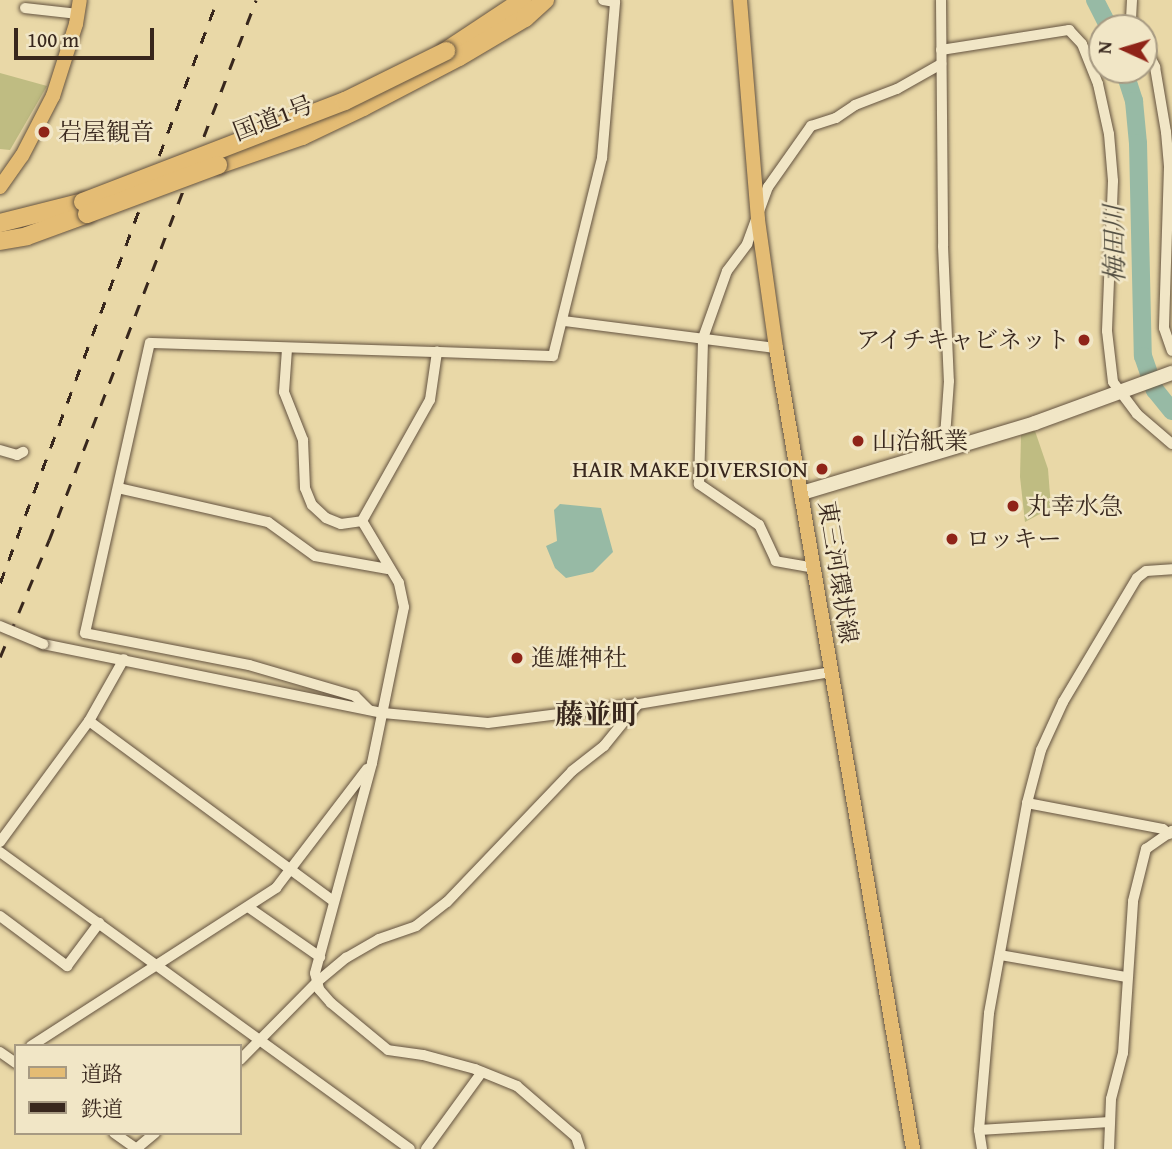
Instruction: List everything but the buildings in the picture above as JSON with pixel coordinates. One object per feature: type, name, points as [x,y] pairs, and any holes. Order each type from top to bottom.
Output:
[{"type":"highway","name":"国道1号","points":[[452,54],[523,0]]},
{"type":"highway","name":"国道1号","points":[[0,241],[27,236],[85,208],[452,54],[525,18],[545,0]]},
{"type":"highway","name":"国道1号","points":[[0,223],[85,208]]},
{"type":"main road","name":"東三河環状線","points":[[740,0],[758,220],[775,348],[914,1149]]},
{"type":"main road","points":[[0,187],[22,156],[53,96],[79,7]]},
{"type":"street","points":[[369,710],[355,696],[249,665],[85,633],[150,343],[553,356],[564,321],[602,158],[615,2],[603,0]]},
{"type":"street","points":[[941,0],[943,246],[948,381],[944,450]]},
{"type":"street","points":[[25,8],[79,7]]},
{"type":"street","points":[[941,50],[1069,30],[1082,44],[1098,84],[1109,134],[1113,181],[1107,331],[1113,382],[1172,444]]},
{"type":"street","points":[[816,576],[776,561],[759,525],[699,484],[703,338],[727,271],[747,244],[768,187],[810,125],[836,118],[855,105],[897,89],[941,64]]},
{"type":"street","points":[[1158,84],[1169,167],[1164,328],[1172,351]]},
{"type":"street","points":[[1165,304],[1172,294]]},
{"type":"street","points":[[564,321],[775,348]]},
{"type":"street","points":[[287,348],[284,392],[303,440],[305,488],[312,505],[326,518],[341,524],[362,521]]},
{"type":"street","points":[[362,521],[430,400],[437,352]]},
{"type":"street","points":[[802,493],[1035,423],[1172,373]]},
{"type":"street","points":[[0,450],[17,455],[23,452]]},
{"type":"street","points":[[118,488],[268,523],[315,556],[388,569]]},
{"type":"street","points":[[362,521],[388,569],[399,583],[404,607],[372,763],[314,973],[319,989],[331,1003],[388,1050],[423,1055],[482,1072],[517,1086],[576,1137],[580,1149]]},
{"type":"street","points":[[982,1149],[979,1130],[989,1013],[1027,803],[1050,728],[1136,578],[1146,571],[1172,569]]},
{"type":"street","points":[[0,626],[43,644],[383,713],[488,723],[638,704],[831,672]]},
{"type":"street","points":[[0,842],[89,721],[124,659]]},
{"type":"street","points":[[242,1058],[317,982],[346,958],[379,939],[415,926],[447,902],[572,771],[604,746],[638,704]]},
{"type":"street","points":[[89,721],[333,901]]},
{"type":"street","points":[[35,1044],[276,888],[292,871],[372,763]]},
{"type":"street","points":[[1027,803],[1170,832]]},
{"type":"street","points":[[1110,1149],[1111,1099],[1123,1053],[1133,901],[1146,849],[1170,832]]},
{"type":"street","points":[[0,852],[411,1149]]},
{"type":"street","points":[[248,907],[320,957]]},
{"type":"street","points":[[0,916],[67,966],[99,923]]},
{"type":"street","points":[[1000,955],[1126,977]]},
{"type":"street","points":[[0,1052],[14,1059]]},
{"type":"street","points":[[0,1066],[14,1059]]},
{"type":"street","points":[[426,1149],[482,1072]]},
{"type":"street","points":[[979,1130],[1110,1122]]},
{"type":"street","points":[[117,1135],[136,1149],[153,1135]]},
{"type":"shaded area","points":[[0,73],[47,86],[10,150],[0,149]]},
{"type":"shaded area","points":[[1035,431],[1048,469],[1051,508],[1025,522],[1020,477],[1021,435]]},
{"type":"shaded area","points":[[560,504],[601,508],[613,552],[593,572],[566,578],[555,568],[546,546],[557,541],[554,510]]},
{"type":"waterway","name":"梅田川","points":[[1095,0],[1102,14]]},
{"type":"waterway","name":"梅田川","points":[[1129,84],[1134,101],[1138,143],[1143,356],[1155,390],[1172,411]]},
{"type":"railway","points":[[0,583],[217,0]]},
{"type":"railway","points":[[0,657],[49,540],[256,0]]},
{"type":"place","name":"岩屋観音","points":[[44,132]]},
{"type":"place","name":"アイチキャビネット","points":[[1084,340]]},
{"type":"place","name":"山治紙業","points":[[858,441]]},
{"type":"place","name":"HAIR MAKE DIVERSION","points":[[822,469]]},
{"type":"place","name":"丸幸水急","points":[[1013,506]]},
{"type":"place","name":"ロッキー","points":[[952,539]]},
{"type":"place","name":"進雄神社","points":[[517,658]]},
{"type":"district","name":"藤並町","points":[[597,714]]}]
